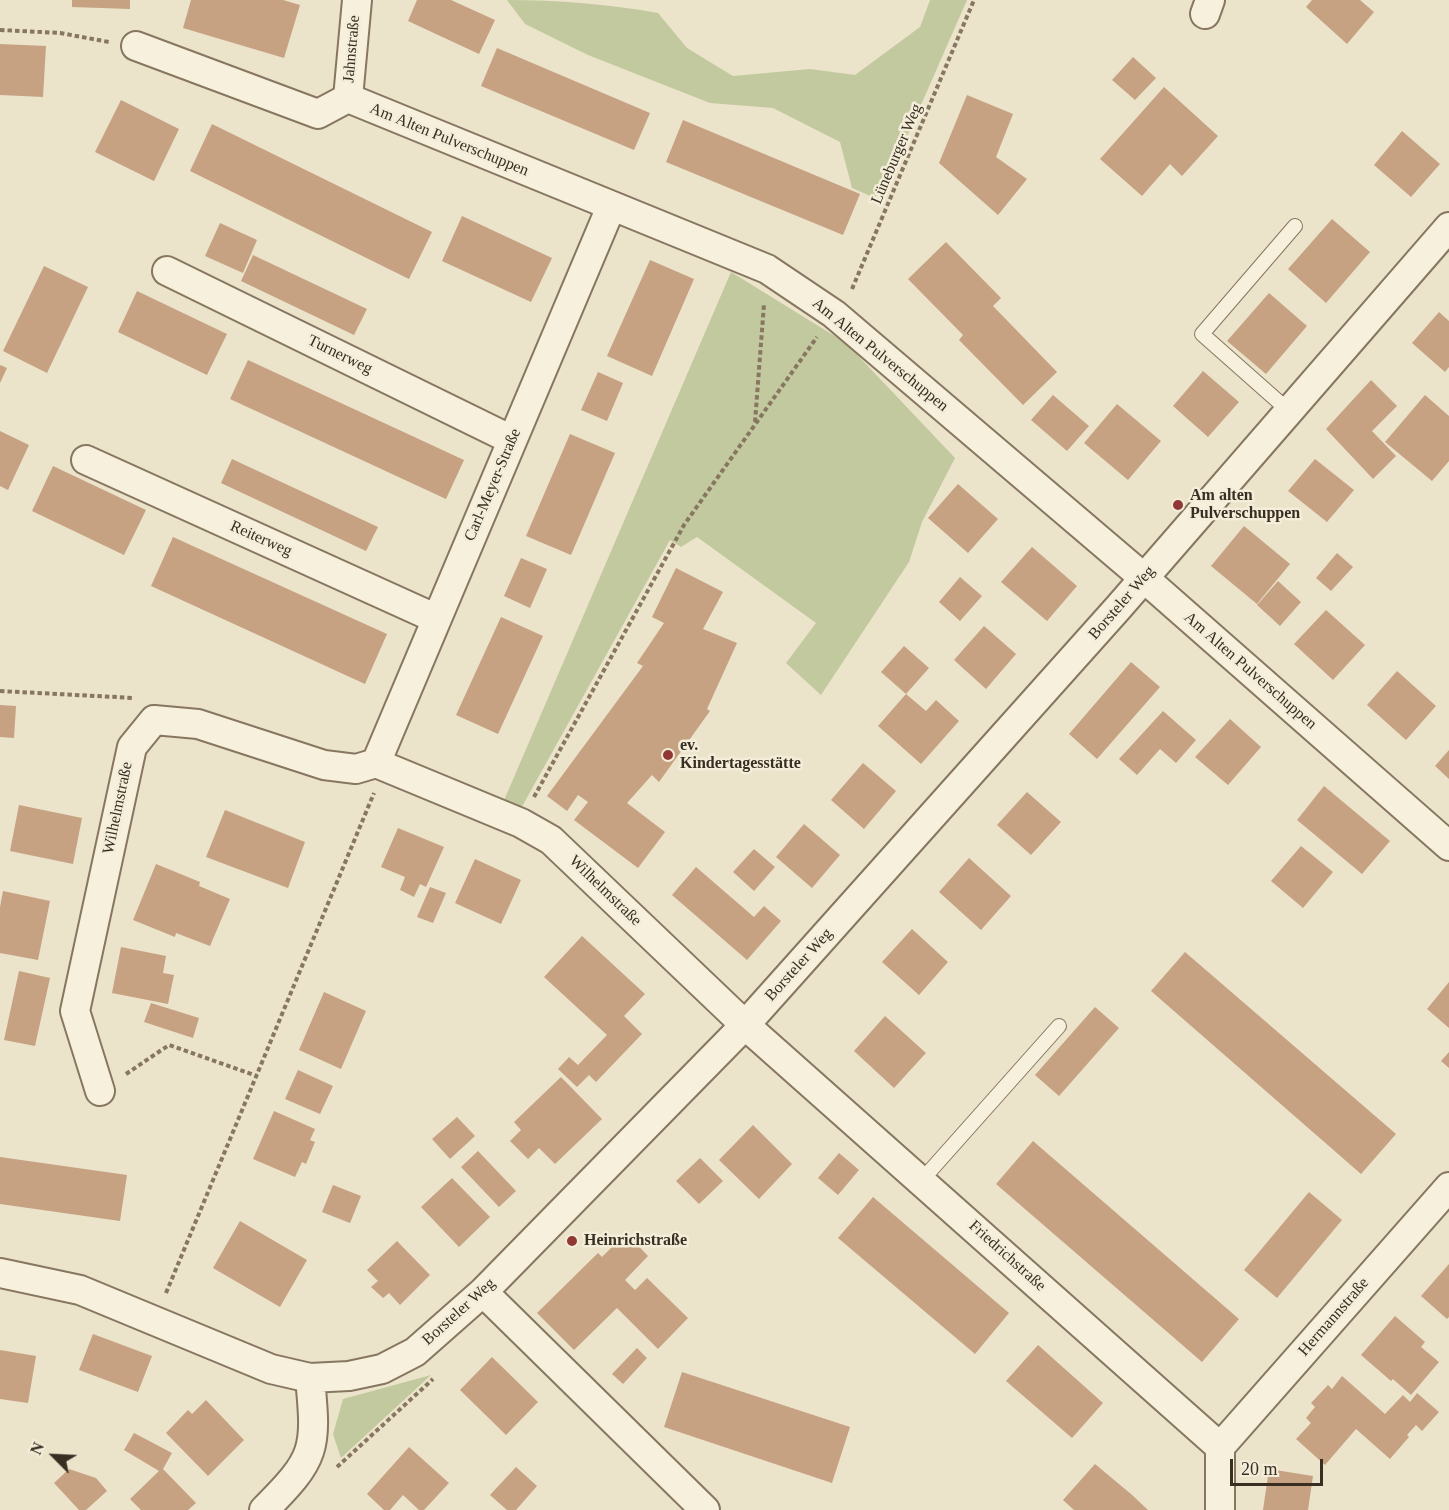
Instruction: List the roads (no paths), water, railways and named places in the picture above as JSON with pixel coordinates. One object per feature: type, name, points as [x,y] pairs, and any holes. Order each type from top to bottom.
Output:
[{"type":"street","name":"Jahnstraße","points":[[348,98],[357,0]]},
{"type":"street","name":"Am Alten Pulverschuppen","points":[[136,46],[318,114],[348,98],[767,269],[834,314],[1144,578],[1449,846]]},
{"type":"street","name":"Carl-Meyer-Straße","points":[[376,763],[611,207]]},
{"type":"street","name":"Borsteler Weg","points":[[0,1273],[80,1290],[271,1369],[310,1378],[349,1376],[382,1369],[415,1352],[483,1292],[745,1025],[1144,578],[1449,227]]},
{"type":"street","name":"Turnerweg","points":[[167,271],[512,440]]},
{"type":"street","name":"Reiterweg","points":[[86,460],[436,619]]},
{"type":"street","name":"Wilhelmstraße","points":[[100,1091],[75,1011],[132,747],[154,720],[198,724],[324,765],[356,769],[376,763],[521,823],[551,840],[745,1025]]},
{"type":"street","name":"Friedrichstraße","points":[[745,1025],[1220,1447]]},
{"type":"street","name":"Hermannstraße","points":[[1220,1447],[1449,1187]]},
{"type":"street","points":[[483,1292],[705,1510]]},
{"type":"street","points":[[264,1510],[302,1471],[312,1449],[314,1424],[310,1378]]},
{"type":"street","points":[[1220,1447],[1220,1510]]},
{"type":"lane","points":[[1289,411],[1202,334],[1295,226]]},
{"type":"lane","points":[[922,1180],[1059,1026]]},
{"type":"place","name":"Am alten Pulverschuppen","points":[[1178,505]]},
{"type":"place","name":"ev. Kindertagesstätte","points":[[668,755]]},
{"type":"place","name":"Heinrichstraße","points":[[572,1241]]}]
